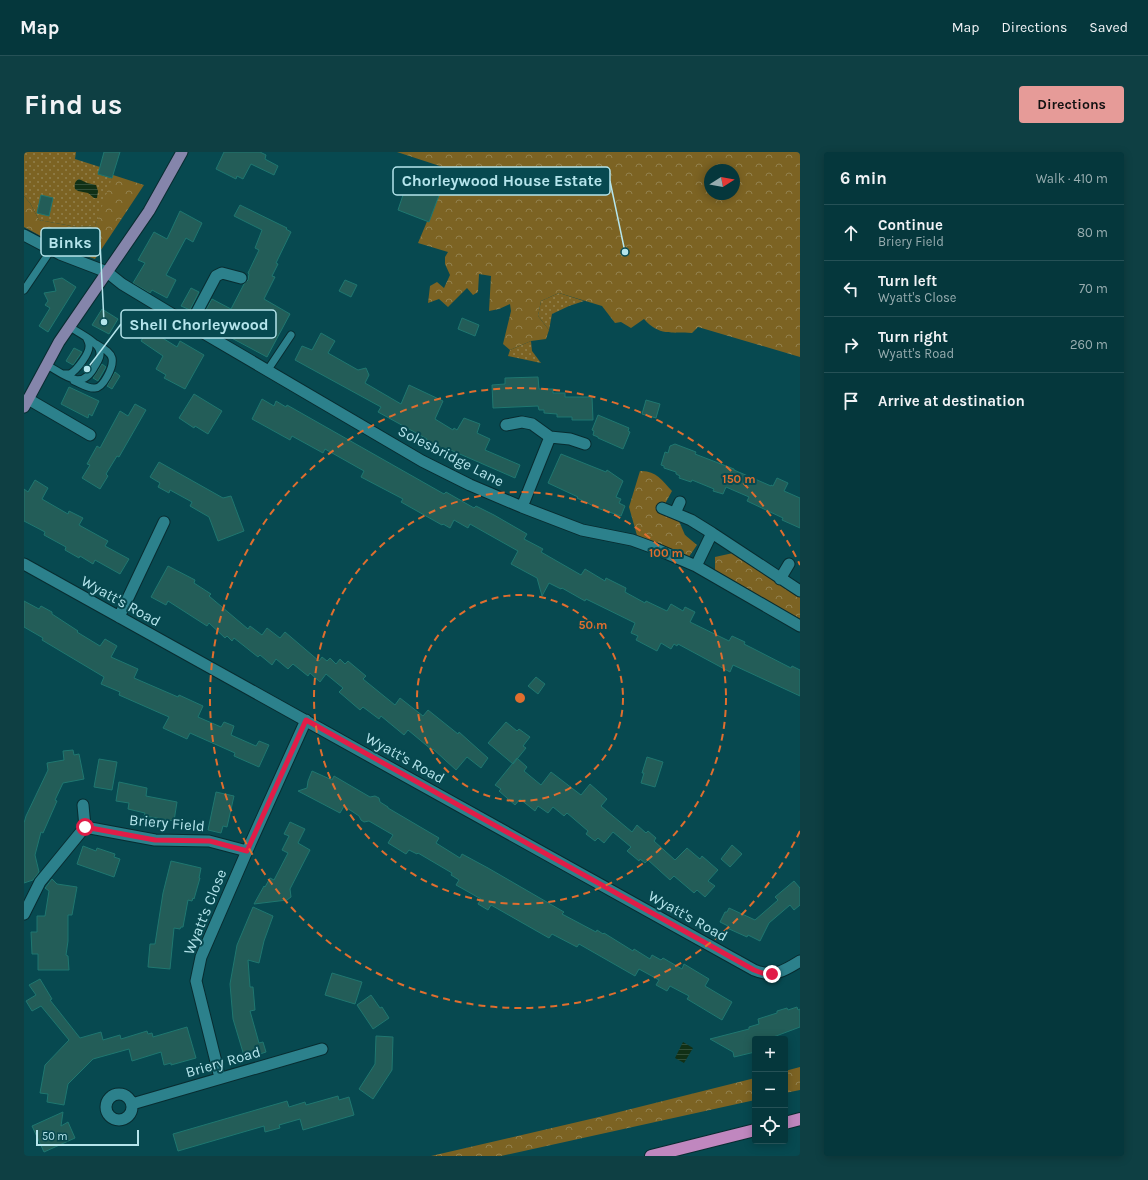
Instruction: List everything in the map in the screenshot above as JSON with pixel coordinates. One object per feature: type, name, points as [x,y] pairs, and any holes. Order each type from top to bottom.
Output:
[{"type":"highway","points":[[788,1122],[800,1119]]},
{"type":"highway","points":[[651,1156],[752,1131]]},
{"type":"main road","points":[[26,403],[59,342],[149,211],[182,152]]},
{"type":"street","name":"Solesbridge Lane","points":[[24,235],[51,250],[107,272],[122,284],[190,325],[422,461],[470,485],[582,530],[632,540],[696,566],[800,626]]},
{"type":"street","points":[[190,325],[216,276],[222,273],[241,278]]},
{"type":"street","points":[[26,403],[90,435]]},
{"type":"street","points":[[506,425],[522,422],[532,424],[550,437],[570,439],[585,444]]},
{"type":"street","points":[[522,507],[550,437]]},
{"type":"street","points":[[675,514],[680,502]]},
{"type":"street","points":[[662,508],[691,520],[800,591]]},
{"type":"street","points":[[119,618],[164,522]]},
{"type":"street","points":[[696,566],[712,533]]},
{"type":"street","name":"Wyatt's Road","points":[[24,564],[754,970],[772,974],[785,970],[800,961]]},
{"type":"street","points":[[780,579],[790,564]]},
{"type":"street","name":"Wyatt's Close","points":[[220,1078],[196,981],[201,957],[306,720]]},
{"type":"street","points":[[24,914],[40,882],[85,827],[83,805]]},
{"type":"street","name":"Briery Field","points":[[85,827],[155,840],[210,841],[247,851]]},
{"type":"street","name":"Briery Road","points":[[132,1104],[322,1049]]},
{"type":"lane","points":[[24,290],[51,250]]},
{"type":"lane","points":[[46,365],[89,388],[96,388],[102,385],[113,365],[112,358],[107,351],[70,327]]},
{"type":"lane","points":[[267,371],[291,335]]},
{"type":"lane","points":[[62,374],[70,374],[76,371],[88,352],[90,345],[87,339]]},
{"type":"lane","points":[[72,380],[82,380],[90,375],[100,357],[99,349],[94,343]]},
{"type":"green space","points":[[24,152],[76,152],[75,159],[100,167],[98,174],[114,179],[95,226],[77,227],[39,220],[30,203],[24,196]]},
{"type":"green space","points":[[397,152],[800,152],[800,357],[698,327],[692,333],[672,333],[660,331],[644,319],[631,328],[621,322],[615,323],[602,306],[559,293],[541,301],[538,316],[549,330],[546,339],[531,341],[510,350],[503,344],[511,311],[510,304],[499,309],[489,311],[491,276],[479,274],[478,292],[473,295],[467,288],[448,307],[439,299],[428,303],[430,286],[437,282],[444,288],[450,275],[445,264],[445,257],[448,252],[418,243],[449,169]]},
{"type":"green space","points":[[113,175],[144,185],[95,259],[61,247],[24,227],[24,196],[30,203],[39,220],[77,227],[95,226]]},
{"type":"green space","points":[[559,293],[584,301],[552,314],[549,330],[538,316],[541,301]]},
{"type":"green space","points":[[531,341],[532,351],[541,363],[508,356],[510,350]]},
{"type":"green space","points":[[640,471],[654,474],[672,491],[666,502],[665,513],[678,519],[685,535],[697,545],[688,558],[638,539],[629,507]]},
{"type":"green space","points":[[733,553],[800,595],[800,619],[715,572],[715,557]]},
{"type":"green space","points":[[800,1067],[800,1090],[788,1092],[788,1070]]},
{"type":"green space","points":[[752,1079],[752,1101],[501,1156],[431,1156],[599,1117]]},
{"type":"shaded area","points":[[79,179],[96,185],[98,191],[97,198],[94,198],[88,193],[75,189],[75,183]]},
{"type":"shaded area","points":[[683,1042],[693,1048],[684,1063],[675,1058]]},
{"type":"building","points":[[104,152],[120,152],[112,178],[98,174]]},
{"type":"building","points":[[224,152],[260,152],[266,155],[265,159],[278,166],[274,175],[251,164],[243,179],[237,176],[236,179],[216,169]]},
{"type":"building","points":[[421,173],[444,182],[429,222],[398,210],[407,183],[409,184],[410,181],[417,184]]},
{"type":"building","points":[[41,195],[53,198],[49,216],[37,213]]},
{"type":"building","points":[[240,205],[287,228],[286,229],[291,232],[276,263],[278,264],[272,276],[275,277],[264,299],[290,314],[267,357],[224,334],[226,330],[202,317],[212,299],[231,309],[244,284],[248,280],[248,273],[259,250],[255,248],[262,230],[234,216]]},
{"type":"building","points":[[180,211],[202,223],[193,242],[186,238],[166,275],[176,280],[167,298],[152,290],[150,293],[133,283],[145,263],[138,260],[154,232],[167,239]]},
{"type":"building","points":[[62,278],[76,287],[48,332],[39,326],[50,308],[45,305],[48,301],[44,293],[56,291],[53,280]]},
{"type":"building","points":[[345,280],[357,285],[351,297],[339,291]]},
{"type":"building","points":[[191,288],[199,292],[190,310],[181,306]]},
{"type":"building","points":[[102,309],[118,319],[109,334],[92,325]]},
{"type":"building","points":[[462,318],[479,325],[475,336],[458,329]]},
{"type":"building","points":[[148,329],[177,347],[180,341],[204,355],[185,389],[164,378],[166,375],[156,369],[163,356],[141,341]]},
{"type":"building","points":[[321,333],[335,341],[328,353],[358,370],[366,368],[369,375],[365,383],[401,404],[409,385],[443,401],[435,419],[453,430],[454,428],[457,430],[464,418],[480,424],[477,433],[490,439],[485,450],[520,465],[515,478],[446,448],[444,451],[426,442],[427,439],[378,412],[381,407],[295,360],[302,346],[312,350]]},
{"type":"building","points":[[74,348],[82,352],[73,365],[66,361]]},
{"type":"building","points":[[102,364],[106,367],[98,381],[93,378]]},
{"type":"building","points":[[115,372],[120,376],[112,389],[107,386]]},
{"type":"building","points":[[538,377],[539,389],[553,389],[553,393],[565,393],[565,397],[592,397],[593,420],[572,420],[572,417],[557,417],[557,414],[544,413],[544,410],[539,410],[538,406],[493,408],[492,385],[505,384],[505,378]]},
{"type":"building","points":[[69,387],[99,401],[92,416],[89,414],[88,418],[61,404]]},
{"type":"building","points":[[194,394],[222,411],[208,434],[195,426],[194,428],[179,418]]},
{"type":"building","points":[[262,399],[274,406],[276,401],[286,407],[287,405],[444,494],[446,492],[474,508],[476,506],[494,515],[527,534],[524,539],[543,549],[541,552],[581,575],[585,569],[605,581],[606,578],[626,588],[625,592],[645,603],[646,601],[667,611],[671,604],[683,611],[685,607],[695,612],[690,622],[729,641],[732,636],[745,642],[744,644],[791,668],[792,666],[800,670],[800,696],[733,665],[730,672],[678,644],[677,646],[674,644],[671,649],[661,643],[657,651],[636,640],[638,636],[631,633],[635,623],[586,599],[585,601],[562,588],[561,589],[549,583],[542,596],[537,578],[511,564],[518,551],[470,524],[468,528],[454,520],[450,528],[443,524],[442,525],[401,502],[403,499],[361,477],[364,471],[325,449],[323,453],[292,436],[290,440],[252,419]]},
{"type":"building","points":[[646,400],[660,404],[656,418],[642,414]]},
{"type":"building","points":[[135,404],[146,410],[119,457],[117,456],[106,474],[108,476],[100,489],[82,478],[90,465],[87,464],[97,446],[100,448],[120,411],[128,416]]},
{"type":"building","points":[[598,415],[629,428],[628,431],[630,432],[623,449],[593,435],[594,431],[592,430]]},
{"type":"building","points":[[675,444],[771,486],[773,486],[777,478],[788,483],[784,491],[800,498],[800,528],[747,501],[749,497],[726,487],[723,494],[713,491],[714,489],[692,480],[691,482],[679,478],[680,476],[676,474],[676,472],[664,468],[664,466],[661,465],[665,452],[668,453],[670,446]]},
{"type":"building","points":[[561,454],[606,472],[607,470],[623,481],[616,497],[621,499],[619,503],[625,506],[621,516],[600,509],[548,483]]},
{"type":"building","points":[[159,462],[223,498],[231,496],[244,531],[218,541],[209,517],[190,506],[192,502],[170,490],[169,493],[158,487],[160,483],[150,477]]},
{"type":"building","points":[[35,480],[48,488],[42,499],[68,514],[69,511],[83,518],[79,525],[108,541],[105,546],[129,559],[120,574],[95,560],[93,564],[80,556],[79,558],[65,550],[66,547],[44,535],[45,532],[24,521],[24,489],[28,492]]},
{"type":"building","points":[[168,566],[195,580],[194,583],[211,594],[209,596],[248,629],[250,626],[262,635],[267,628],[280,638],[285,632],[319,661],[322,657],[327,661],[330,658],[336,664],[340,659],[345,664],[348,661],[366,676],[363,679],[395,705],[400,698],[423,716],[428,710],[458,734],[459,732],[488,758],[481,768],[467,757],[456,770],[433,749],[432,750],[408,730],[404,735],[381,716],[379,719],[363,707],[360,710],[339,692],[343,688],[326,674],[320,682],[310,673],[308,676],[293,664],[288,669],[276,659],[272,665],[260,655],[258,657],[234,638],[232,641],[227,636],[225,638],[209,623],[207,626],[168,601],[166,605],[151,597]]},
{"type":"building","points":[[24,601],[39,609],[41,606],[52,612],[52,614],[78,631],[77,632],[100,646],[105,639],[117,646],[111,657],[138,669],[134,678],[203,706],[198,717],[221,727],[224,722],[234,726],[231,735],[256,746],[259,741],[269,745],[259,767],[234,756],[235,753],[190,733],[187,739],[163,728],[169,717],[119,695],[120,692],[101,684],[104,677],[42,640],[43,638],[24,627]]},
{"type":"building","points":[[536,677],[545,684],[538,694],[528,686]]},
{"type":"building","points":[[506,722],[517,731],[519,729],[530,737],[523,746],[526,748],[513,764],[488,743]]},
{"type":"building","points":[[73,750],[74,755],[79,754],[84,779],[63,783],[43,833],[41,832],[35,855],[39,872],[33,880],[24,883],[24,823],[26,816],[48,770],[47,763],[64,760],[63,751]]},
{"type":"building","points":[[647,757],[663,762],[655,787],[641,783],[644,773],[642,773]]},
{"type":"building","points":[[517,758],[527,767],[524,771],[541,785],[551,772],[581,795],[590,784],[607,799],[601,806],[632,832],[637,825],[646,833],[648,831],[656,838],[654,841],[675,860],[687,848],[700,859],[702,856],[718,870],[708,881],[715,886],[705,897],[697,890],[694,893],[674,876],[670,880],[648,860],[645,863],[640,859],[639,861],[627,851],[631,847],[613,832],[604,843],[598,838],[595,841],[586,834],[588,831],[567,813],[564,816],[553,807],[548,813],[538,806],[535,811],[520,799],[515,805],[499,791],[501,789],[495,785]]},
{"type":"building","points":[[99,759],[117,762],[112,790],[94,787]]},
{"type":"building","points":[[312,771],[332,780],[334,776],[370,797],[375,796],[379,798],[380,802],[388,808],[439,838],[436,843],[460,858],[462,854],[488,868],[564,912],[562,914],[596,932],[597,930],[603,934],[604,933],[633,951],[634,949],[650,959],[652,955],[661,960],[663,958],[682,969],[684,964],[709,979],[705,986],[732,1002],[722,1020],[687,999],[689,996],[670,986],[667,991],[656,985],[659,980],[639,969],[635,976],[579,944],[577,947],[552,934],[549,938],[491,905],[488,910],[478,904],[481,899],[456,885],[459,880],[451,875],[452,873],[418,853],[417,854],[409,850],[406,854],[388,843],[393,835],[369,821],[364,822],[359,816],[344,806],[340,813],[298,791],[307,788]]},
{"type":"building","points":[[119,782],[147,788],[146,796],[177,802],[174,821],[144,816],[145,813],[128,809],[129,803],[116,801]]},
{"type":"building","points":[[216,792],[234,796],[227,827],[223,826],[221,833],[208,830]]},
{"type":"building","points":[[290,822],[305,829],[298,843],[310,850],[290,889],[291,897],[287,900],[254,904],[270,878],[274,880],[288,853],[282,850],[289,836],[284,834]]},
{"type":"building","points":[[732,845],[742,854],[730,867],[721,859]]},
{"type":"building","points":[[83,846],[96,851],[97,848],[115,854],[114,857],[120,859],[114,877],[77,864]]},
{"type":"building","points":[[171,861],[201,868],[200,878],[194,899],[193,898],[192,901],[188,900],[183,927],[180,929],[174,928],[170,969],[148,967],[150,944],[155,944],[163,893]]},
{"type":"building","points":[[52,879],[57,884],[77,887],[72,915],[68,915],[68,941],[66,955],[68,956],[69,970],[38,970],[38,954],[32,954],[31,932],[37,932],[37,916],[45,916],[49,891],[45,888]]},
{"type":"building","points":[[794,881],[800,888],[800,905],[794,910],[790,905],[769,923],[760,941],[727,928],[728,926],[720,922],[725,912],[727,912],[729,908],[755,920],[778,900],[775,897]]},
{"type":"building","points":[[253,907],[273,916],[264,941],[259,963],[248,960],[250,987],[253,987],[255,1010],[250,1011],[259,1043],[263,1042],[266,1052],[245,1059],[233,1019],[230,984],[237,945]]},
{"type":"building","points":[[332,973],[362,982],[355,1004],[325,995]]},
{"type":"building","points":[[40,979],[52,999],[50,1000],[80,1038],[101,1032],[103,1040],[120,1035],[121,1039],[147,1031],[148,1034],[152,1033],[153,1037],[187,1027],[196,1058],[171,1065],[171,1063],[164,1065],[161,1052],[132,1061],[129,1049],[93,1059],[68,1084],[64,1105],[47,1102],[48,1094],[40,1093],[45,1065],[69,1040],[41,1006],[32,1011],[26,1001],[36,995],[29,985]]},
{"type":"building","points":[[371,995],[380,1008],[382,1007],[389,1018],[373,1029],[357,1005]]},
{"type":"building","points":[[797,1007],[798,1010],[800,1009],[800,1027],[776,1036],[752,1036],[752,1053],[734,1057],[733,1052],[710,1039],[749,1029],[749,1027],[759,1024],[758,1019],[787,1008],[788,1010]]},
{"type":"building","points":[[376,1036],[393,1037],[392,1070],[373,1099],[359,1089],[375,1064]]},
{"type":"building","points":[[338,1096],[339,1100],[349,1097],[354,1115],[303,1130],[300,1119],[279,1125],[280,1128],[265,1132],[264,1126],[178,1151],[173,1134],[287,1101],[289,1107],[305,1102],[306,1105]]},
{"type":"building","points":[[63,1112],[61,1126],[68,1122],[75,1138],[44,1152],[32,1126]]},
{"type":"place","name":"Chorleywood House Estate","points":[[625,252]]},
{"type":"place","name":"Binks","points":[[104,322]]},
{"type":"place","name":"Shell Chorleywood","points":[[87,369]]},
{"type":"route","points":[[85,827],[155,840],[210,841],[247,851],[306,720],[754,970],[772,974]]}]
